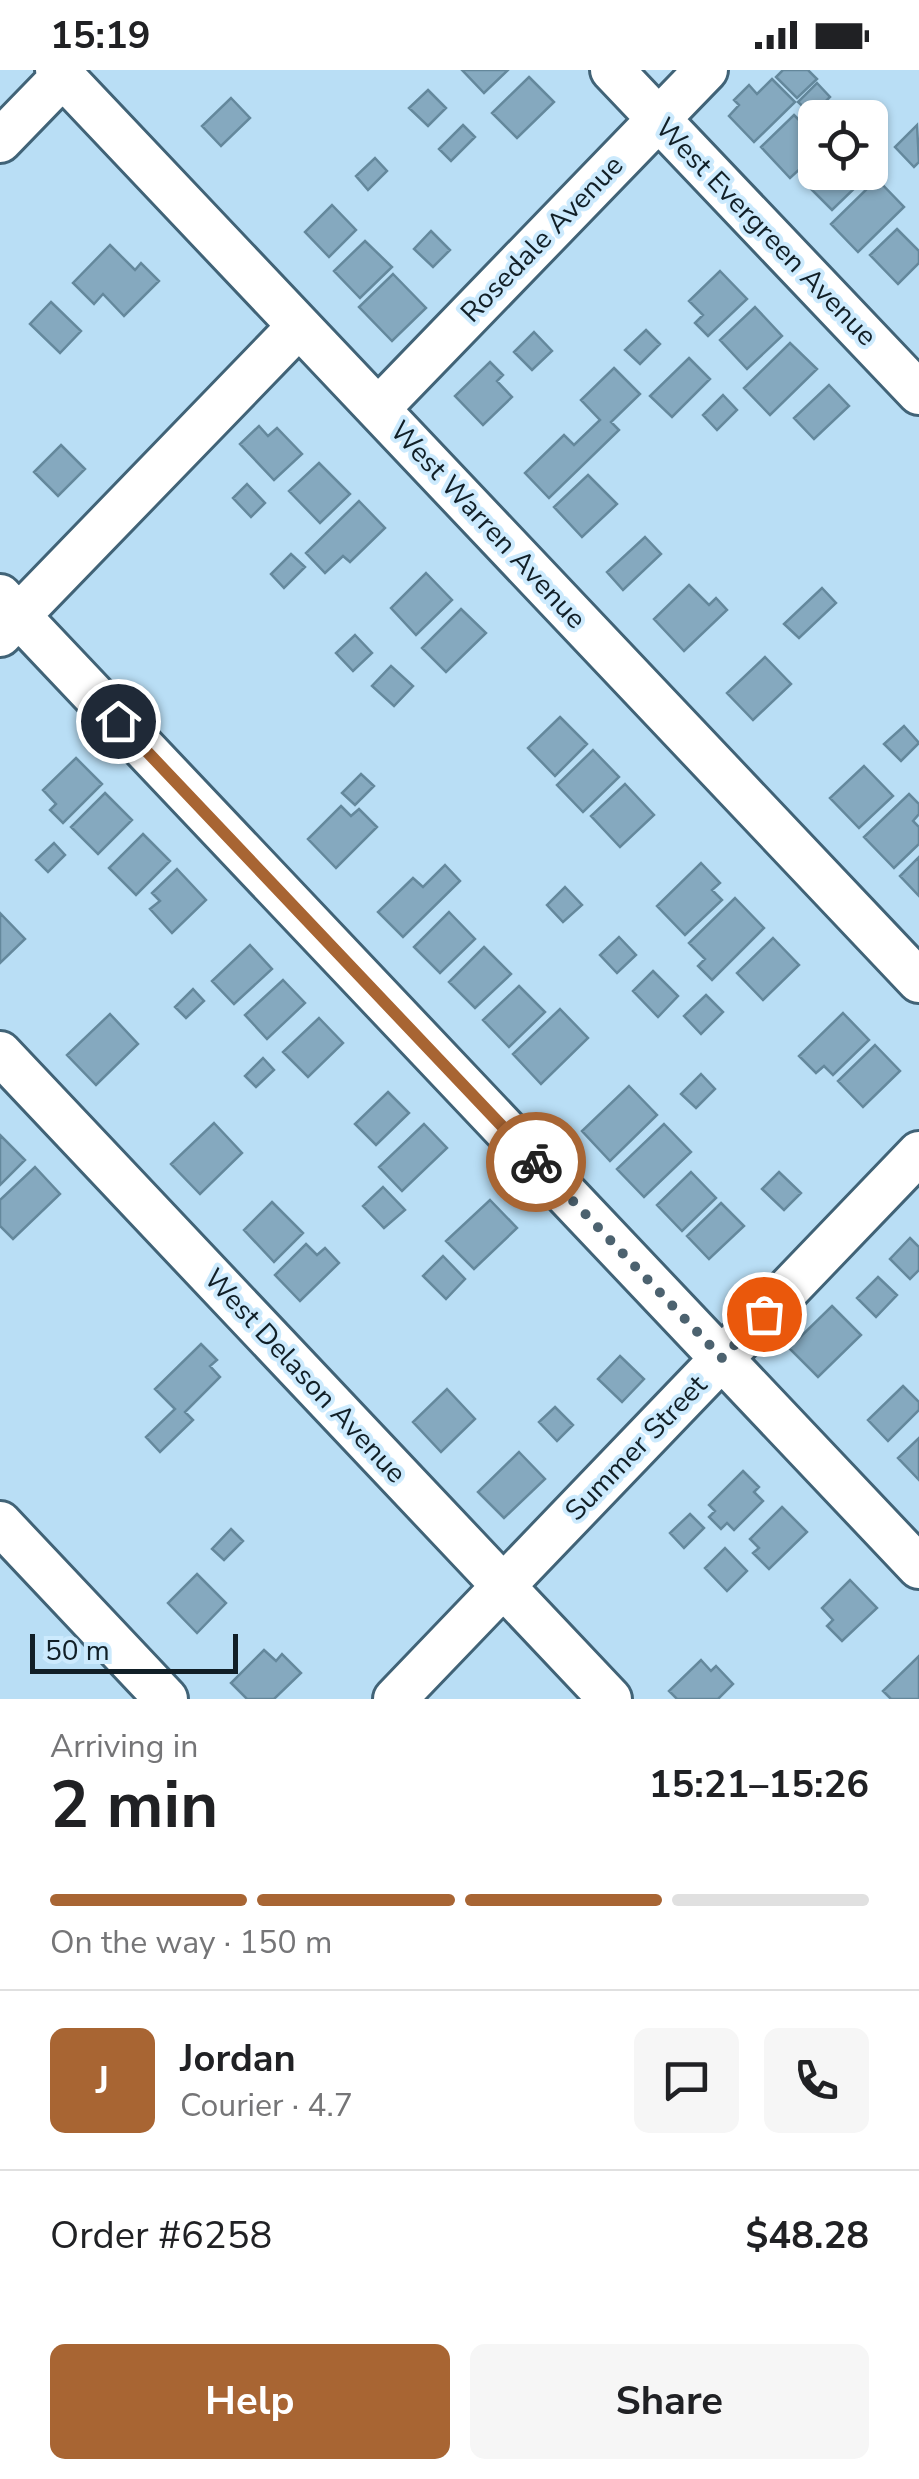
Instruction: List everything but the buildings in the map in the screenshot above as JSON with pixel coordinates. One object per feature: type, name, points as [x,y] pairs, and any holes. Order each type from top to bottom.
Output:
[{"type":"street","name":"West Evergreen Avenue","points":[[612,70],[919,393]]},
{"type":"street","name":"Rosedale Avenue","points":[[378,409],[706,70]]},
{"type":"street","points":[[0,141],[60,73]]},
{"type":"street","name":"West Warren Avenue","points":[[60,73],[919,981]]},
{"type":"street","points":[[299,326],[6,616],[919,1567]]},
{"type":"street","name":"West Delason Avenue","points":[[0,1054],[610,1699]]},
{"type":"street","name":"Summer Street","points":[[394,1699],[919,1153]]},
{"type":"street","points":[[0,1523],[166,1699]]},
{"type":"way so far","points":[[536,1162],[722,1358],[764,1314]]},
{"type":"route","points":[[118,721],[536,1162]]}]
